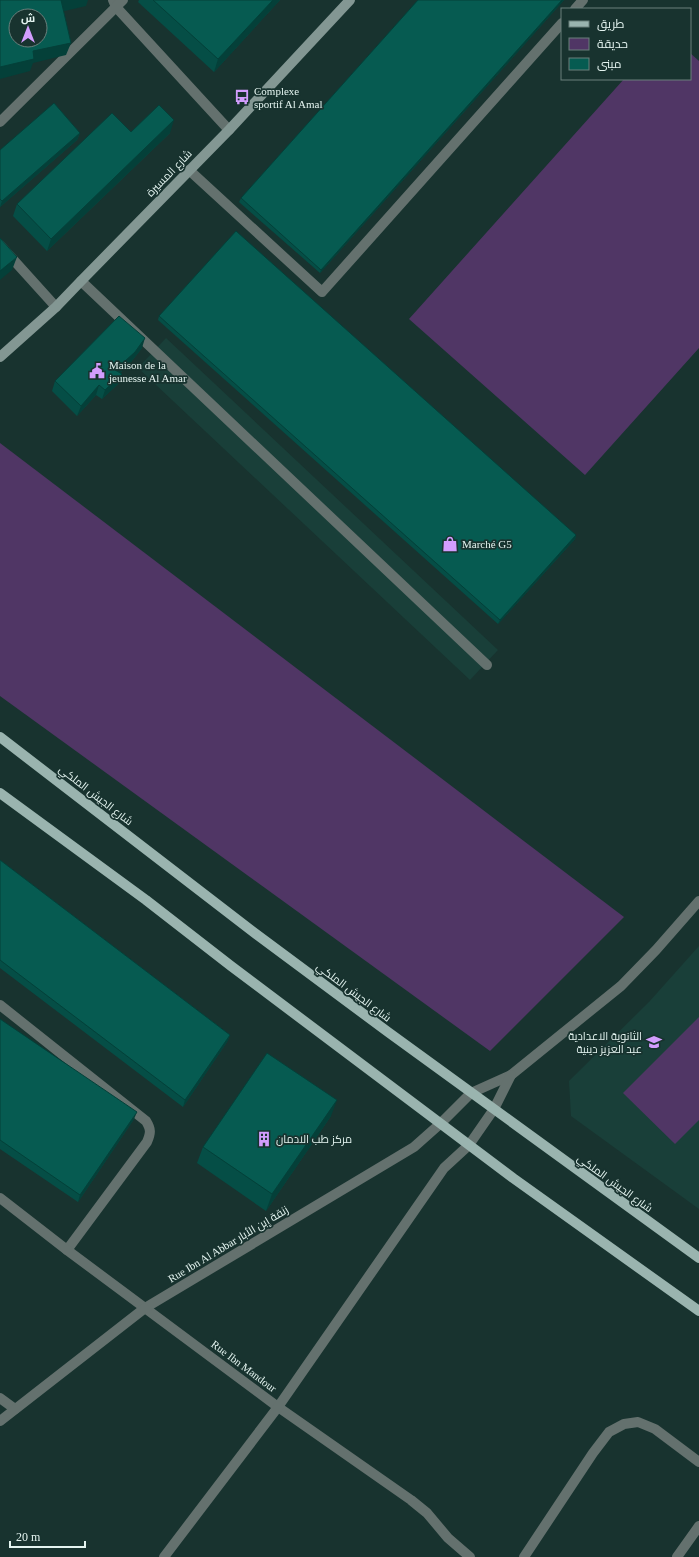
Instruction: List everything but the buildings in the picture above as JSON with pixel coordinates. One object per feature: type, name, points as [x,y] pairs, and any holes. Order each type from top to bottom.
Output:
[{"type":"main road","name":"شارع الجيش الملكي","points":[[0,737],[256,934],[471,1093],[494,1108],[699,1258]]},
{"type":"main road","points":[[0,793],[146,900],[231,966],[442,1123],[469,1145],[699,1312]]},
{"type":"street","name":"شارع المسيرة","points":[[0,357],[56,307],[229,130],[350,0]]},
{"type":"street","points":[[575,8],[583,0]]},
{"type":"street","points":[[0,122],[117,2],[229,130]]},
{"type":"street","points":[[189,170],[322,292],[561,24]]},
{"type":"street","points":[[0,245],[56,307]]},
{"type":"street","points":[[81,281],[487,665]]},
{"type":"street","points":[[471,1093],[511,1076],[621,986],[656,950],[699,901]]},
{"type":"street","points":[[0,1005],[146,1121],[150,1127],[150,1134],[147,1142],[67,1250]]},
{"type":"street","points":[[164,1557],[278,1407],[444,1168],[469,1145],[494,1108],[511,1076]]},
{"type":"street","name":"Rue Ibn Al Abbar زنقة إبن الأبار","points":[[0,1421],[145,1308],[414,1147],[442,1123],[471,1093]]},
{"type":"street","name":"Rue Ibn Mandour","points":[[0,1198],[67,1250],[278,1407],[427,1513],[448,1538],[470,1557]]},
{"type":"street","points":[[0,1398],[14,1409]]},
{"type":"street","points":[[524,1557],[593,1453],[609,1432],[624,1424],[638,1422],[655,1428],[699,1462]]},
{"type":"street","points":[[677,1557],[699,1526]]},
{"type":"shaded area","points":[[166,338],[498,650],[470,680],[138,368]]},
{"type":"shaded area","name":"الثانوية الاعدادية عبد العزيز دينية","points":[[699,946],[699,1209],[571,1116],[569,1081],[649,1002]]},
{"type":"green space","points":[[691,54],[699,61],[699,348],[585,475],[409,319],[623,80],[691,80]]},
{"type":"green space","points":[[0,443],[624,917],[490,1051],[0,696]]},
{"type":"green space","points":[[699,1017],[699,1120],[675,1144],[623,1093]]},
{"type":"place","name":"Complexe sportif Al Amal","points":[[242,97]]},
{"type":"place","name":"Maison de la jeunesse Al Amar","points":[[97,371]]},
{"type":"place","name":"Marché G5","points":[[450,544]]},
{"type":"place","name":"الثانوية الاعدادية عبد العزيز دينية","points":[[654,1042]]},
{"type":"place","name":"مركز طب الادمان","points":[[264,1139]]}]
